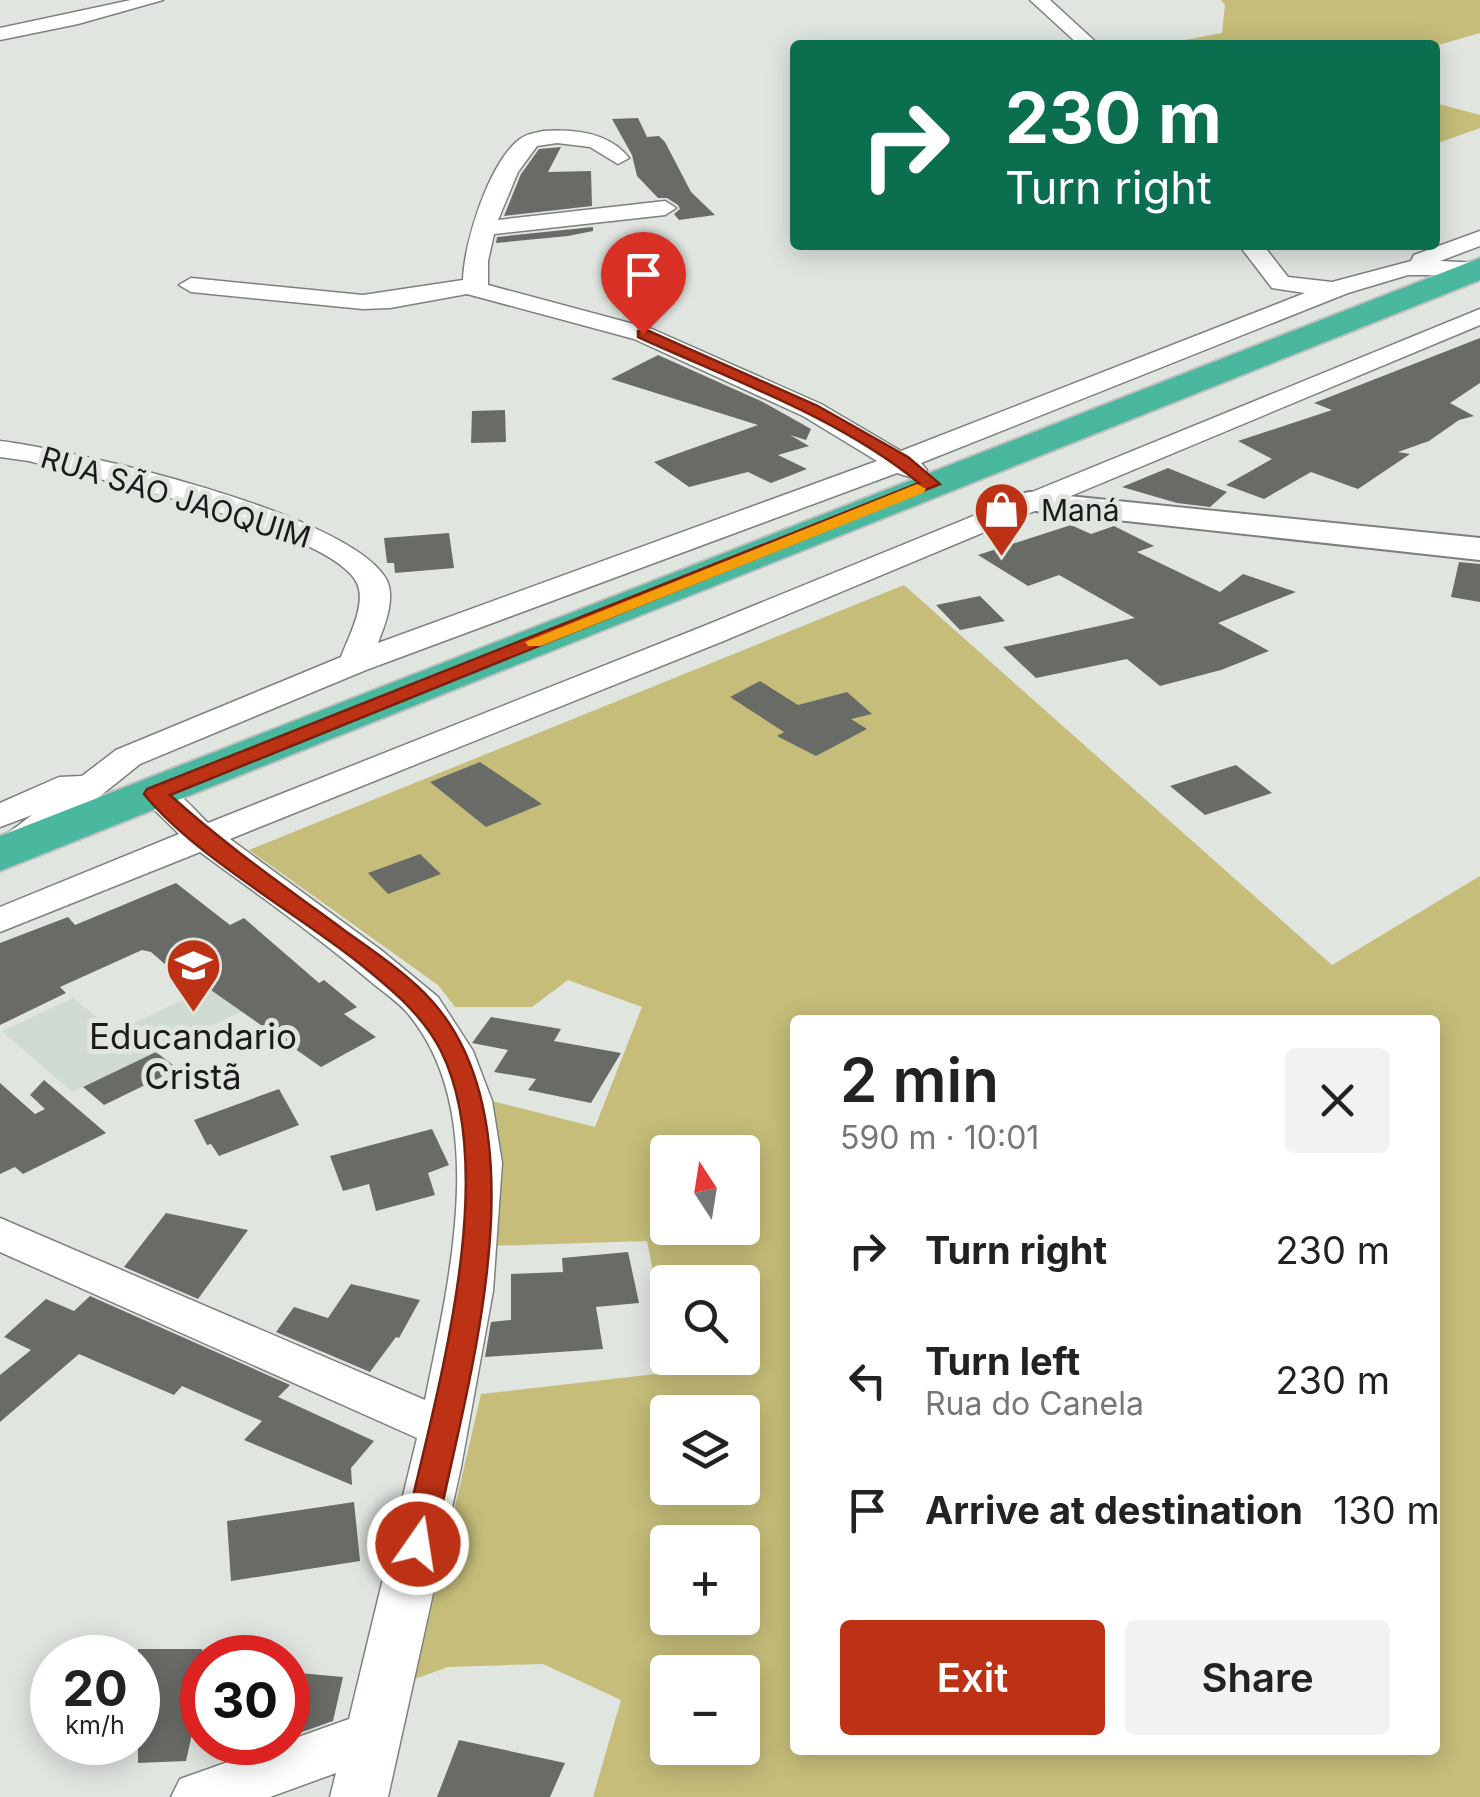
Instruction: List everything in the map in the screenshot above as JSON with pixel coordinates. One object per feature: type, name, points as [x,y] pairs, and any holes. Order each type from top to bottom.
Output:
[{"type":"highway","points":[[2,841],[142,775],[1067,413],[1479,258]]},
{"type":"street","points":[[0,34],[88,19],[108,10],[154,0]]},
{"type":"street","points":[[1039,0],[1084,40]]},
{"type":"street","points":[[474,285],[490,210],[524,145],[539,138],[595,140],[610,146],[618,158]]},
{"type":"street","points":[[485,228],[542,225],[665,208]]},
{"type":"street","points":[[1254,250],[1274,277],[1292,287],[1339,288]]},
{"type":"street","points":[[1067,413],[1260,317],[1394,270],[1479,258]]},
{"type":"street","points":[[1260,317],[1274,277]]},
{"type":"street","points":[[191,285],[362,302],[390,302],[474,285],[491,294],[643,334],[800,404],[916,472]]},
{"type":"street","points":[[0,921],[202,836],[605,678],[1255,405],[1480,316]]},
{"type":"street","name":"RUA SÃO JAOQUIM","points":[[0,449],[30,453],[264,518],[322,540],[354,560],[372,581],[372,612],[356,662]]},
{"type":"street","points":[[359,1797],[436,1467],[470,1291],[480,1163],[472,1101],[454,1051],[424,1006],[367,958],[202,836],[142,775],[356,662],[916,472]]},
{"type":"street","points":[[1029,502],[1480,549]]},
{"type":"street","points":[[0,1234],[441,1428]]},
{"type":"street","points":[[200,1797],[374,1735]]},
{"type":"shaded area","points":[[1221,0],[1480,0],[1480,33],[1440,45],[1440,40],[1185,40],[1222,33],[1225,5]]},
{"type":"shaded area","points":[[1440,104],[1480,115],[1480,128],[1440,142]]},
{"type":"shaded area","points":[[904,585],[1332,965],[1480,876],[1480,1797],[593,1797],[621,1700],[543,1664],[448,1667],[415,1679],[481,1394],[650,1375],[760,1375],[760,1265],[652,1265],[647,1241],[490,1246],[492,1101],[595,1127],[642,1007],[568,980],[532,1007],[455,1007],[438,985],[249,850]]},
{"type":"shaded area","name":"Educandario Cristã","points":[[273,957],[306,981],[72,1092],[2,1031],[73,998],[115,1032]]},
{"type":"building","points":[[638,118],[647,137],[659,136],[665,142],[691,192],[715,215],[679,220],[674,214],[680,209],[678,205],[658,198],[637,176],[632,155],[612,119]]},
{"type":"building","points":[[561,147],[548,172],[591,171],[592,206],[504,216],[521,174],[539,149]]},
{"type":"building","points":[[593,227],[593,231],[568,236],[496,243],[497,237]]},
{"type":"building","points":[[1480,338],[1480,383],[1450,403],[1474,416],[1459,420],[1429,441],[1398,452],[1410,454],[1358,489],[1311,472],[1264,499],[1226,485],[1272,459],[1238,441],[1332,410],[1314,403]]},
{"type":"building","points":[[658,355],[763,402],[811,429],[806,440],[790,435],[809,446],[778,455],[807,469],[771,483],[748,472],[689,487],[654,462],[758,425],[611,379]]},
{"type":"building","points":[[505,410],[506,442],[471,443],[472,411]]},
{"type":"building","points":[[1168,468],[1227,492],[1210,507],[1177,503],[1122,487]]},
{"type":"building","points":[[1071,525],[1091,534],[1114,526],[1154,546],[1137,552],[1220,592],[1243,574],[1296,592],[1218,623],[1269,651],[1221,670],[1160,686],[1127,659],[1036,678],[1003,647],[1135,618],[1059,575],[1028,586],[978,555]]},
{"type":"building","points":[[449,533],[454,568],[395,573],[394,563],[387,563],[384,538]]},
{"type":"building","points":[[1459,562],[1480,564],[1480,602],[1451,597]]},
{"type":"building","points":[[980,596],[1005,621],[960,630],[936,605]]},
{"type":"building","points":[[760,681],[798,705],[847,692],[872,714],[851,719],[867,729],[816,756],[777,736],[784,732],[730,697]]},
{"type":"building","points":[[480,762],[542,804],[486,827],[430,782]]},
{"type":"building","points":[[1236,765],[1272,793],[1205,815],[1170,786]]},
{"type":"building","points":[[420,854],[441,874],[388,894],[368,873]]},
{"type":"building","points":[[176,883],[230,925],[244,918],[319,983],[324,980],[357,1007],[344,1014],[376,1037],[321,1067],[208,988],[198,993],[151,952],[142,950],[60,987],[66,993],[0,1025],[0,943],[68,917],[75,925]]},
{"type":"building","points":[[491,1017],[561,1029],[554,1041],[621,1053],[591,1103],[528,1090],[536,1079],[494,1072],[508,1050],[472,1043]]},
{"type":"building","points":[[156,1052],[178,1069],[104,1105],[83,1087]]},
{"type":"building","points":[[44,1080],[106,1133],[23,1174],[15,1167],[0,1174],[0,1083],[35,1114],[45,1109],[30,1095]]},
{"type":"building","points":[[279,1089],[299,1125],[219,1156],[211,1144],[207,1145],[194,1120]]},
{"type":"building","points":[[432,1129],[449,1165],[428,1173],[435,1195],[376,1211],[369,1184],[343,1191],[330,1156]]},
{"type":"building","points":[[166,1213],[248,1230],[198,1299],[124,1267]]},
{"type":"building","points":[[628,1252],[639,1303],[596,1307],[603,1349],[485,1357],[491,1322],[511,1320],[511,1274],[563,1272],[562,1258]]},
{"type":"building","points":[[351,1284],[420,1300],[399,1338],[370,1372],[276,1332],[294,1307],[328,1318]]},
{"type":"building","points":[[90,1296],[290,1385],[278,1397],[374,1441],[351,1468],[352,1485],[244,1440],[262,1421],[182,1386],[174,1395],[79,1354],[0,1422],[0,1375],[31,1350],[4,1337],[46,1299],[74,1311]]},
{"type":"building","points":[[354,1502],[360,1561],[231,1581],[227,1521]]},
{"type":"building","points":[[160,1649],[180,1649],[180,1761],[160,1762]]},
{"type":"building","points":[[310,1674],[343,1677],[333,1721],[310,1729]]},
{"type":"building","points":[[459,1740],[565,1763],[550,1797],[437,1797]]},
{"type":"slow traffic","points":[[534,642],[917,489]]},
{"type":"place","name":"Maná","points":[[1002,559]]},
{"type":"place","name":"Educandario Cristã","points":[[193,1014]]},
{"type":"route","points":[[418,1544],[470,1291],[480,1163],[472,1101],[454,1051],[424,1006],[367,958],[202,836],[155,794],[931,484],[902,460],[812,410],[643,334]]}]
